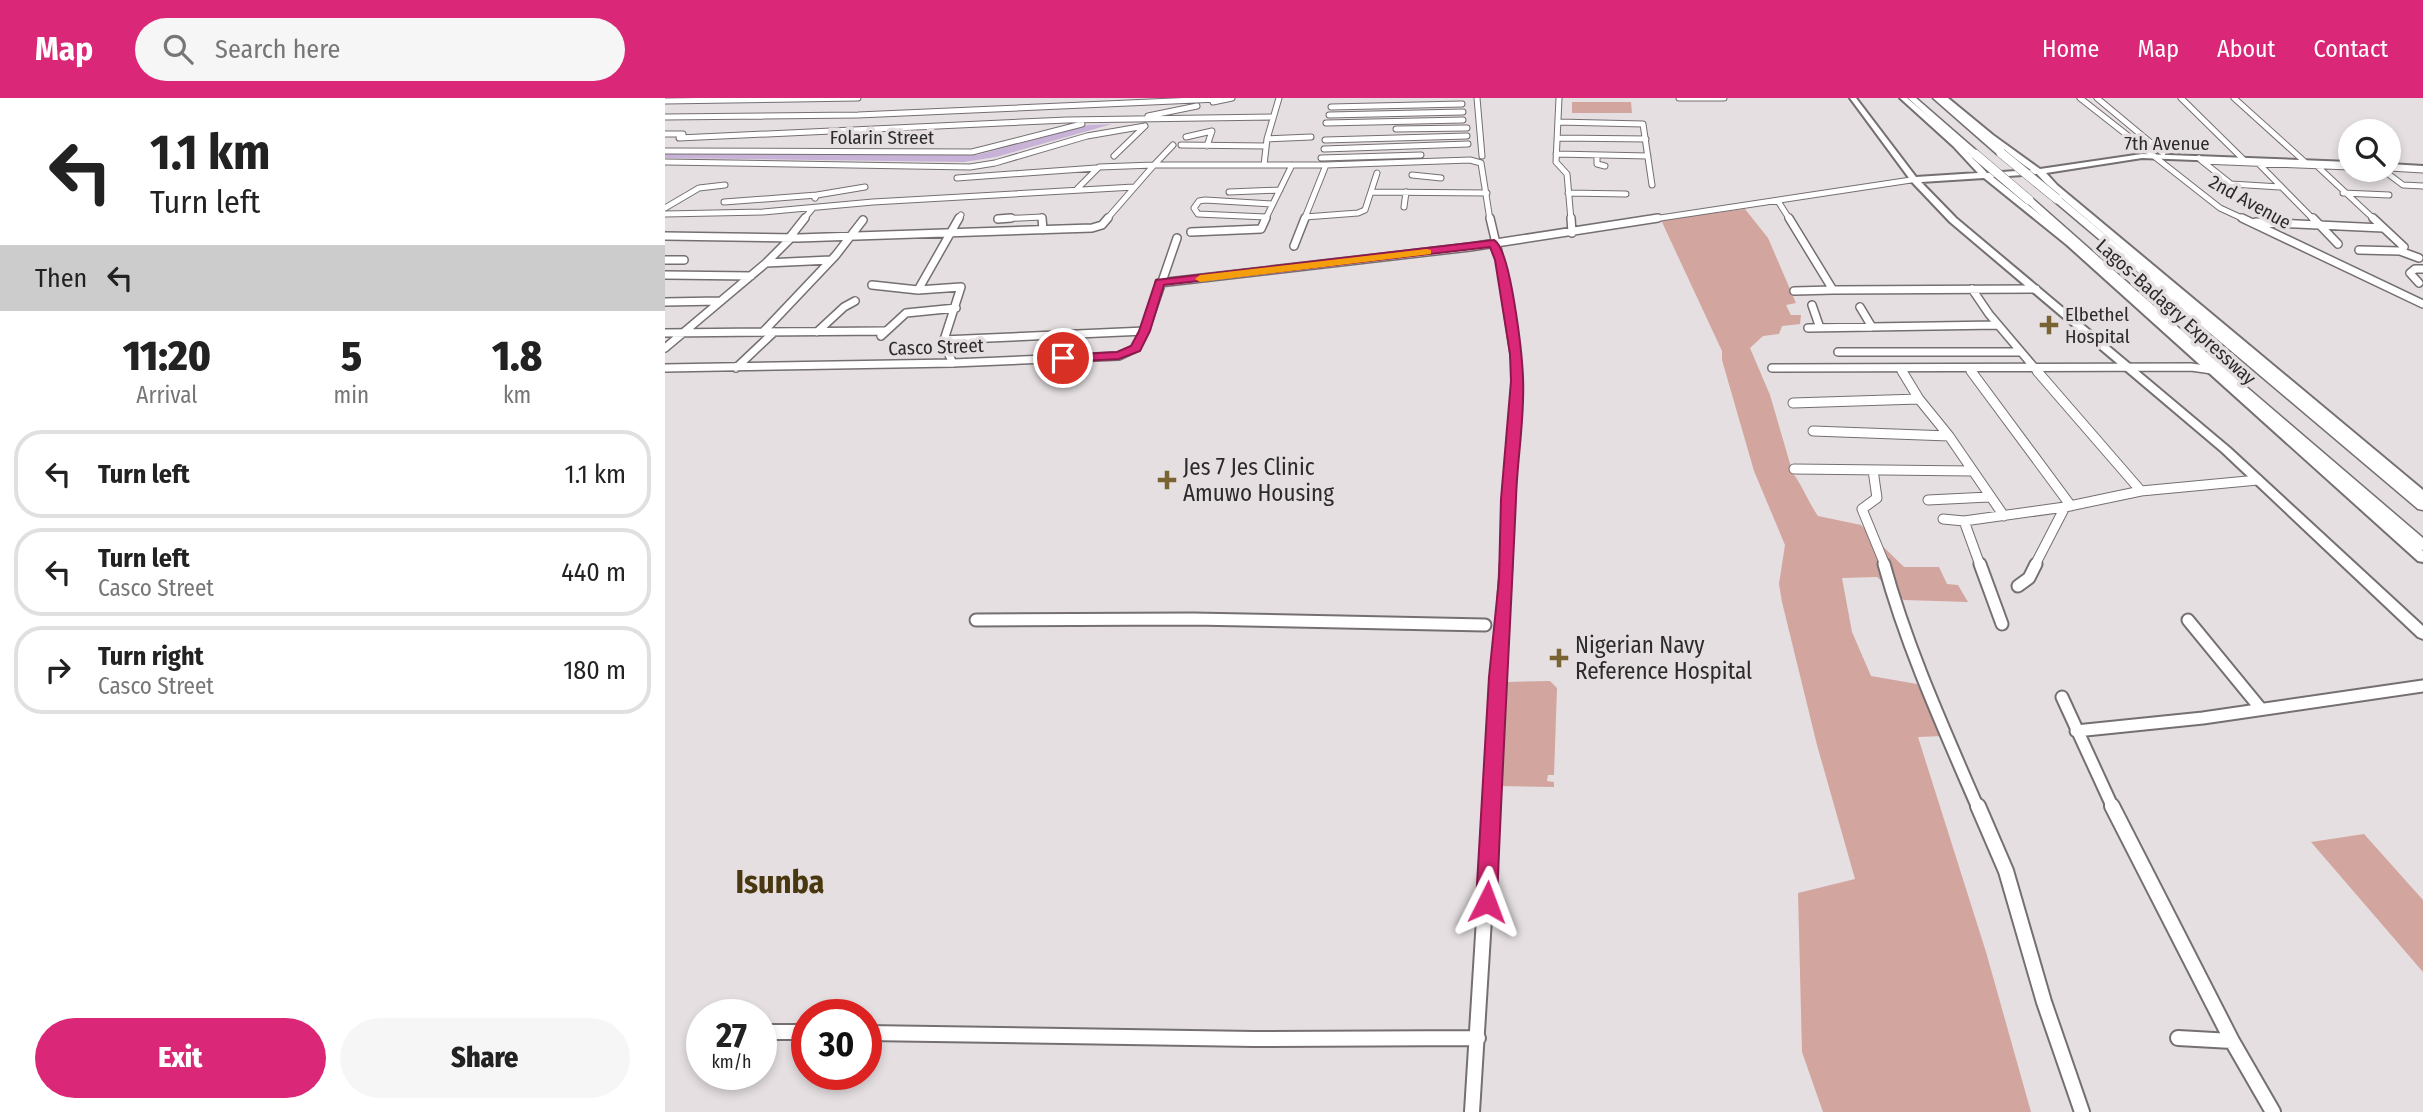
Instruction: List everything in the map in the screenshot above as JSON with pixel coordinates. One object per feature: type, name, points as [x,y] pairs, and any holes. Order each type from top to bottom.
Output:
[{"type":"highway","name":"Lagos-Badagry Expressway","points":[[1913,99],[2423,547]]},
{"type":"highway","name":"Lagos-Badagry Expressway","points":[[1941,99],[2001,153],[2423,506]]},
{"type":"main road","points":[[1852,98],[1912,180],[1950,220],[2183,414],[2423,634]]},
{"type":"main road","name":"Lagos-Badagry Expressway","points":[[1903,98],[1956,144],[1987,176],[2070,243],[2423,558]]},
{"type":"main road","name":"Lagos-Badagry Expressway","points":[[1941,99],[1990,137],[2047,173],[2074,204],[2423,496]]},
{"type":"main road","name":"7th Avenue","points":[[1912,180],[2047,173],[2159,156],[2338,165]]},
{"type":"main road","points":[[2401,168],[2423,169]]},
{"type":"main road","points":[[1970,176],[1987,176]]},
{"type":"street","points":[[665,101],[855,98]]},
{"type":"street","points":[[1036,107],[1043,98]]},
{"type":"street","points":[[1084,105],[1089,98]]},
{"type":"street","points":[[665,117],[860,115],[1232,98]]},
{"type":"street","points":[[1264,165],[1266,142],[1279,98]]},
{"type":"street","points":[[1396,101],[1403,98]]},
{"type":"street","points":[[1477,98],[1482,156]]},
{"type":"street","points":[[1559,98],[1556,155],[1557,164],[1567,174],[1572,233]]},
{"type":"street","points":[[1679,98],[1724,98]]},
{"type":"street","name":"2nd Avenue","points":[[2080,98],[2222,203],[2256,222],[2422,299]]},
{"type":"street","name":"2nd Avenue","points":[[2088,98],[2208,200],[2235,216],[2422,299]]},
{"type":"street","points":[[2097,98],[2159,156]]},
{"type":"street","points":[[2181,98],[2244,160]]},
{"type":"street","points":[[2234,98],[2305,162]]},
{"type":"street","points":[[1135,120],[1219,99]]},
{"type":"street","points":[[1396,101],[1396,159]]},
{"type":"street","points":[[1331,104],[1396,101],[1462,104]]},
{"type":"street","points":[[1007,122],[1014,108]]},
{"type":"street","points":[[1329,115],[1463,112]]},
{"type":"street","points":[[665,134],[681,136],[1007,122],[1273,117]]},
{"type":"street","points":[[665,150],[703,118]]},
{"type":"street","points":[[1207,146],[1218,119]]},
{"type":"street","name":"Folarin Street","points":[[665,150],[972,152],[1038,138],[1095,120]]},
{"type":"street","points":[[1114,156],[1153,120]]},
{"type":"street","points":[[1341,128],[1463,120]]},
{"type":"street","points":[[1558,122],[1641,123],[1646,139],[1652,185]]},
{"type":"street","points":[[1326,123],[1467,128]]},
{"type":"street","points":[[667,164],[970,167],[995,163],[1080,137],[1145,126]]},
{"type":"street","points":[[1186,137],[1212,131]]},
{"type":"street","points":[[1325,140],[1467,136]]},
{"type":"street","points":[[1058,153],[1080,137]]},
{"type":"street","points":[[1181,145],[1207,146],[1311,137]]},
{"type":"street","points":[[1558,138],[1646,139]]},
{"type":"street","points":[[1324,149],[1468,144]]},
{"type":"street","points":[[665,236],[850,237],[1092,228],[1102,225],[1173,145]]},
{"type":"street","points":[[957,178],[1154,165],[1326,165],[1469,153]]},
{"type":"street","points":[[1556,155],[1648,156]]},
{"type":"street","points":[[1597,155],[1597,164],[1605,166]]},
{"type":"street","points":[[1321,158],[1479,161],[1483,165],[1494,243],[1500,260],[1516,354],[1517,381],[1472,1112]]},
{"type":"street","points":[[2200,160],[2338,166]]},
{"type":"street","points":[[2200,160],[2231,184],[2280,187]]},
{"type":"street","points":[[2258,163],[2338,244]]},
{"type":"street","points":[[1191,232],[1261,229],[1292,165]]},
{"type":"street","points":[[1294,246],[1326,165]]},
{"type":"street","points":[[2316,165],[2404,247]]},
{"type":"street","points":[[1439,192],[1443,166]]},
{"type":"street","points":[[1077,189],[1095,169]]},
{"type":"street","points":[[1305,217],[1358,214],[1365,210],[1377,173]]},
{"type":"street","points":[[1412,175],[1441,178]]},
{"type":"street","points":[[1159,283],[1572,233],[1912,180]]},
{"type":"street","points":[[2399,182],[2403,185],[2423,184]]},
{"type":"street","points":[[665,208],[699,188],[725,185]]},
{"type":"street","points":[[724,202],[817,195],[865,187]]},
{"type":"street","points":[[665,214],[723,214],[1134,187]]},
{"type":"street","points":[[1229,192],[1280,190]]},
{"type":"street","points":[[1372,192],[1487,193]]},
{"type":"street","points":[[1404,207],[1406,192]]},
{"type":"street","points":[[1567,193],[1626,194]]},
{"type":"street","points":[[2343,193],[2389,195]]},
{"type":"street","points":[[665,348],[766,263],[791,237],[817,195]]},
{"type":"street","points":[[1266,217],[1198,214],[1194,208],[1199,201],[1205,200],[1272,204]]},
{"type":"street","points":[[1778,201],[1833,290]]},
{"type":"street","points":[[918,290],[961,215]]},
{"type":"street","points":[[998,219],[1042,217],[1043,230]]},
{"type":"street","points":[[763,332],[831,260],[863,220]]},
{"type":"street","points":[[2256,222],[2383,228]]},
{"type":"street","name":"Casco Street","points":[[665,368],[953,363],[1119,356],[1136,348],[1145,331],[1159,283],[1177,238]]},
{"type":"street","points":[[2359,250],[2400,251],[2422,259]]},
{"type":"street","points":[[665,260],[684,260]]},
{"type":"street","points":[[766,263],[831,260]]},
{"type":"street","points":[[2419,283],[2410,273],[2415,269],[2423,269]]},
{"type":"street","points":[[666,275],[751,276]]},
{"type":"street","points":[[872,285],[918,290],[961,287],[943,341],[953,363]]},
{"type":"street","points":[[1972,289],[1979,303],[2033,369],[2088,427],[2141,491]]},
{"type":"street","points":[[1794,291],[2034,289]]},
{"type":"street","points":[[665,302],[720,301]]},
{"type":"street","points":[[817,332],[844,307],[855,301]]},
{"type":"street","points":[[1812,305],[1820,328]]},
{"type":"street","points":[[1860,307],[1872,327]]},
{"type":"street","points":[[665,333],[882,334],[905,313],[956,308]]},
{"type":"street","points":[[1808,328],[1997,325]]},
{"type":"street","points":[[943,341],[1145,331]]},
{"type":"street","points":[[736,368],[774,332]]},
{"type":"street","points":[[1838,352],[2021,352]]},
{"type":"street","points":[[2191,367],[2201,361]]},
{"type":"street","points":[[1772,368],[2191,367],[2212,370]]},
{"type":"street","points":[[1902,369],[1919,399],[1949,436],[2004,516]]},
{"type":"street","points":[[1969,369],[2068,506]]},
{"type":"street","points":[[1793,404],[1919,399]]},
{"type":"street","points":[[1813,431],[1949,436]]},
{"type":"street","points":[[1794,469],[1972,471]]},
{"type":"street","points":[[1873,470],[1877,498],[1862,509],[1863,517],[1873,531],[1881,552],[1896,608],[1919,671],[2006,871],[2044,1002],[2082,1112]]},
{"type":"street","points":[[1943,519],[1964,521],[2068,506],[2141,491],[2258,480]]},
{"type":"street","points":[[1928,500],[1989,497]]},
{"type":"street","points":[[2018,586],[2029,578],[2068,506]]},
{"type":"street","points":[[1964,521],[2002,624]]},
{"type":"street","points":[[976,620],[1193,619],[1485,625]]},
{"type":"street","points":[[2188,620],[2261,709]]},
{"type":"street","points":[[2076,731],[2423,686]]},
{"type":"street","points":[[2062,698],[2076,731],[2232,1041],[2273,1112]]},
{"type":"street","points":[[882,1033],[1254,1039],[1478,1038]]},
{"type":"street","points":[[2178,1038],[2232,1041]]},
{"type":"shaded area","points":[[1572,102],[1631,102],[1632,113],[1572,113]]},
{"type":"shaded area","points":[[1112,124],[996,157],[964,162],[665,158],[665,152],[977,155],[1088,125]]},
{"type":"shaded area","points":[[1745,209],[1768,238],[1796,303],[1786,305],[1791,315],[1801,315],[1800,324],[1782,326],[1779,334],[1763,336],[1750,348],[1770,395],[1793,474],[1818,516],[1861,525],[1904,567],[1939,567],[1947,584],[1958,585],[1968,602],[1904,600],[1877,577],[1842,578],[1852,632],[1871,676],[1917,684],[1943,736],[1918,737],[1986,952],[2031,1112],[1823,1112],[1802,1052],[1798,893],[1855,879],[1817,745],[1782,602],[1779,584],[1785,545],[1754,471],[1722,360],[1722,351],[1661,220]]},
{"type":"shaded area","points":[[1550,681],[1557,688],[1554,775],[1548,775],[1547,781],[1554,782],[1554,787],[1499,786],[1506,682]]},
{"type":"shaded area","points":[[2364,834],[2423,900],[2423,972],[2311,842]]},
{"type":"slow traffic","points":[[1200,279],[1427,252]]},
{"type":"place","name":"Elbethel Hospital","points":[[2049,325]]},
{"type":"place","name":"Jes 7 Jes Clinic Amuwo Housing","points":[[1167,480]]},
{"type":"place","name":"Nigerian Navy Reference Hospital","points":[[1559,658]]},
{"type":"district","name":"Isunba","points":[[780,882]]},
{"type":"route","points":[[1063,358],[1119,356],[1136,348],[1145,331],[1159,283],[1279,271],[1494,243],[1500,260],[1516,354],[1517,381],[1506,579],[1497,677],[1487,902]]}]
